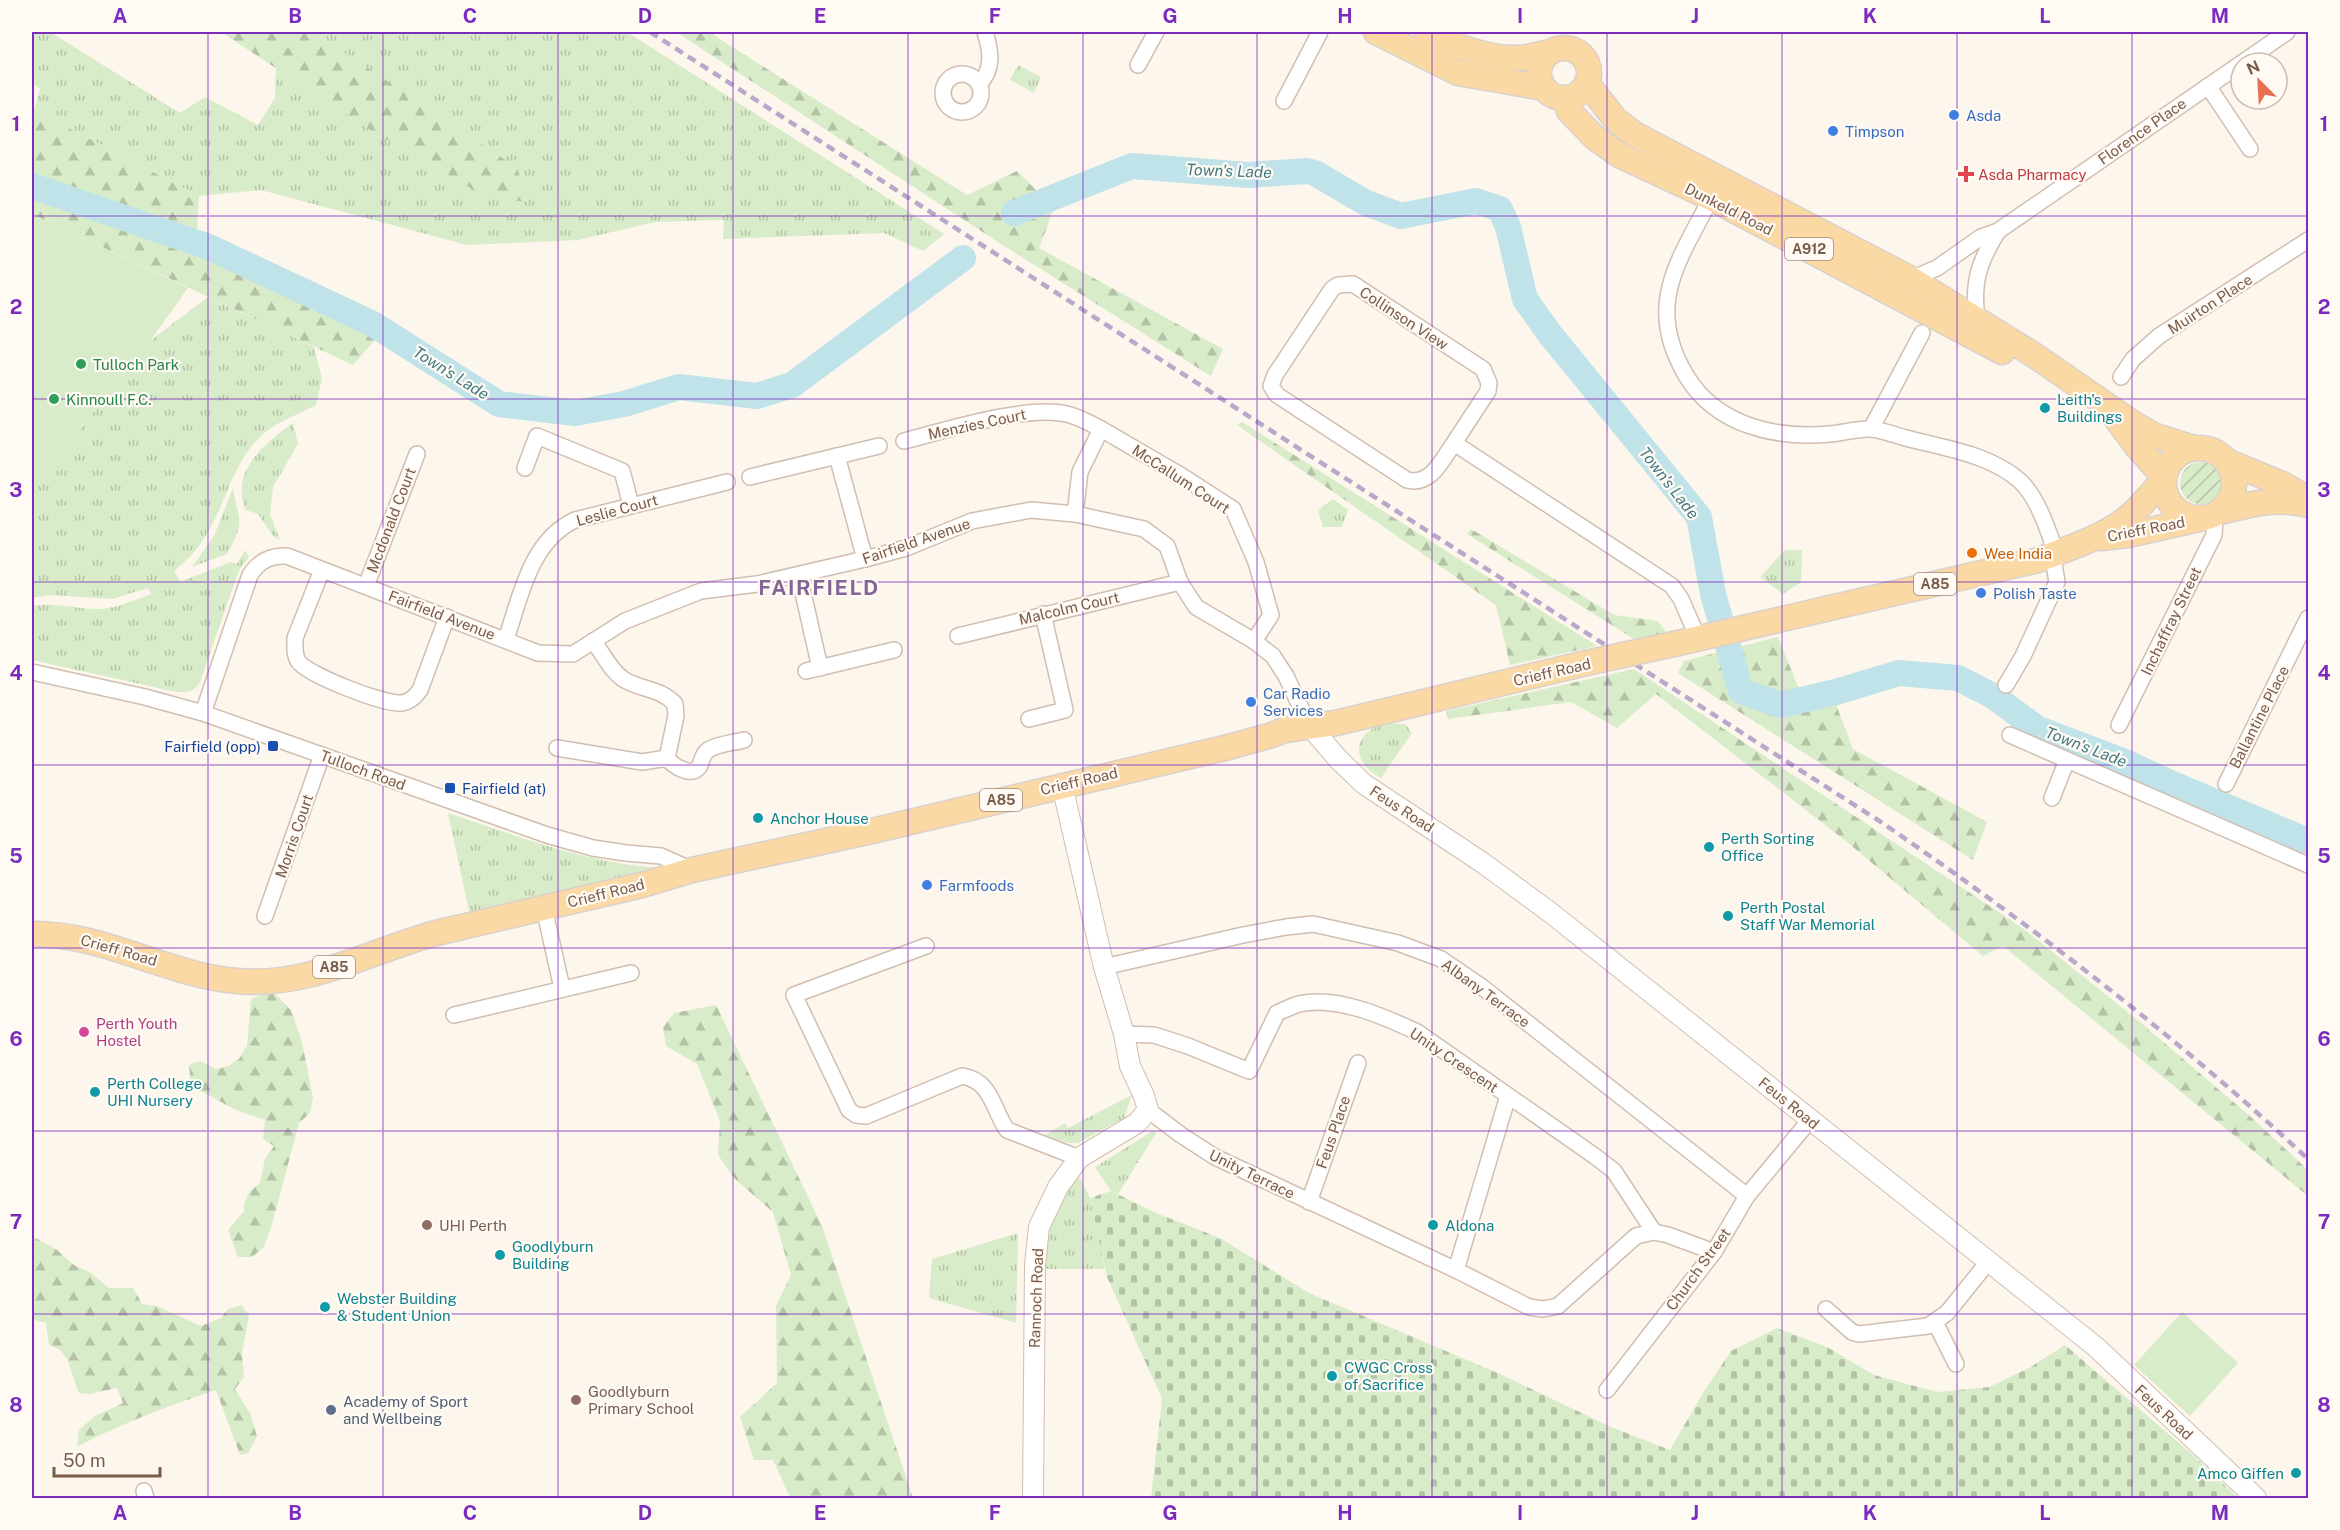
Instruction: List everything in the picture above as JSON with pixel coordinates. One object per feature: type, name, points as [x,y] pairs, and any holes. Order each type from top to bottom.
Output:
[{"type":"main road","points":[[1376,32],[1458,73],[1555,93],[1578,94],[1587,83]]},
{"type":"main road","name":"A912","points":[[1427,32],[1447,42],[1488,55],[1518,58],[1567,49],[1580,54],[1588,68],[1587,83]]},
{"type":"main road","points":[[1550,52],[1544,58],[1539,73],[1555,93]]},
{"type":"main road","name":"Dunkeld Road","points":[[1587,83],[1616,119],[1634,134],[1716,188],[2022,363],[2071,380]]},
{"type":"main road","name":"Dunkeld Road","points":[[1555,93],[1594,137],[1619,155],[1716,188],[1911,279],[1977,319],[2153,435],[2194,448]]},
{"type":"main road","name":"Dunkeld Road","points":[[2106,405],[2134,444],[2163,478]]},
{"type":"main road","points":[[2163,478],[2168,466],[2177,455],[2194,448]]},
{"type":"main road","name":"A912","points":[[2194,448],[2216,452],[2226,461]]},
{"type":"main road","points":[[2226,461],[2282,484],[2308,499]]},
{"type":"main road","points":[[2212,515],[2229,501],[2234,489],[2232,472],[2226,461]]},
{"type":"main road","name":"A912","points":[[2163,478],[2166,496],[2175,509],[2186,516],[2212,515]]},
{"type":"main road","name":"Crieff Road","points":[[32,934],[68,936],[95,942],[200,974],[236,981],[266,982],[318,973],[405,942],[642,885],[692,870],[872,831],[1225,748],[1284,730],[1336,723],[1586,663],[2018,565],[2092,539],[2117,525],[2140,506],[2163,478]]},
{"type":"main road","name":"A85","points":[[2212,515],[2268,501],[2308,505]]},
{"type":"main road","name":"Crieff Road","points":[[2092,539],[2128,535],[2212,515]]},
{"type":"street","points":[[979,84],[986,77],[990,61],[990,46],[985,32]]},
{"type":"street","points":[[1138,65],[1156,32]]},
{"type":"street","points":[[1284,101],[1320,32]]},
{"type":"street","name":"Florence Place","points":[[1911,279],[1937,268],[1981,237],[1998,231],[2287,32]]},
{"type":"street","points":[[2208,86],[2250,148]]},
{"type":"street","points":[[1716,188],[1670,281],[1666,302],[1666,326],[1680,366],[1690,383],[1705,399],[1723,413],[1758,429],[1778,434],[1805,435],[1871,429],[1966,453],[2017,479],[2029,489],[2056,553],[2054,564],[2057,582],[2024,656],[2006,685]]},
{"type":"street","name":"Florence Place","points":[[1977,319],[1974,297],[1978,268],[1998,231]]},
{"type":"street","name":"Muirton Place","points":[[2121,377],[2133,359],[2159,336],[2308,240]]},
{"type":"street","name":"Collinson View","points":[[1353,284],[1483,369],[1489,383],[1488,391],[1454,443],[1431,476],[1415,482],[1407,480],[1277,395],[1271,386],[1275,375],[1332,289],[1338,285],[1353,284]]},
{"type":"street","points":[[1871,429],[1922,333]]},
{"type":"street","name":"Menzies Court","points":[[904,441],[1007,416],[1036,412],[1068,414],[1101,429]]},
{"type":"street","points":[[1075,514],[1080,472],[1101,429]]},
{"type":"street","name":"McCallum Court","points":[[1101,429],[1233,509],[1256,562],[1271,615],[1254,641]]},
{"type":"street","points":[[525,468],[537,436],[622,471],[631,505]]},
{"type":"street","points":[[1454,443],[1672,586],[1709,636]]},
{"type":"street","points":[[750,477],[879,446]]},
{"type":"street","name":"Mcdonald Court","points":[[366,586],[417,454]]},
{"type":"street","points":[[837,456],[865,559]]},
{"type":"street","name":"Leslie Court","points":[[506,639],[535,559],[551,535],[562,526],[575,520],[631,505],[727,482]]},
{"type":"street","name":"Fairfield Avenue","points":[[203,713],[250,575],[256,566],[276,555],[286,556],[538,653],[573,654],[625,621],[701,591],[757,584],[865,559],[906,548],[972,521],[1031,510],[1075,514],[1144,529],[1167,546],[1180,582],[1196,607],[1254,641],[1273,656],[1309,726]]},
{"type":"street","name":"Inchaffray Street","points":[[2120,725],[2214,535],[2212,515]]},
{"type":"street","points":[[322,570],[295,638],[294,651],[298,661],[306,670],[351,689],[389,703],[403,703],[414,699],[420,690],[447,617]]},
{"type":"street","points":[[799,575],[813,670],[894,650]]},
{"type":"street","name":"Malcolm Court","points":[[958,636],[1180,582]]},
{"type":"street","points":[[1029,719],[1065,710],[1043,614]]},
{"type":"street","name":"Ballantine Place","points":[[2226,784],[2308,618]]},
{"type":"street","points":[[593,641],[620,677],[634,685],[665,694],[675,704],[676,716],[667,758]]},
{"type":"street","name":"Tulloch Road","points":[[32,672],[145,697],[203,713],[547,835],[593,848],[626,854],[661,856],[692,870]]},
{"type":"street","name":"Feus Road","points":[[1309,726],[1364,784],[1483,863],[1551,912],[2096,1347],[2256,1498]]},
{"type":"street","points":[[2010,735],[2308,865]]},
{"type":"street","points":[[557,748],[642,762],[667,758],[680,768],[694,770],[700,766],[709,749],[744,740]]},
{"type":"street","name":"Morris Court","points":[[265,916],[322,755]]},
{"type":"street","points":[[2052,798],[2067,760]]},
{"type":"street","points":[[1062,785],[1104,967],[1124,1034],[1130,1066],[1148,1110]]},
{"type":"street","points":[[544,909],[562,988]]},
{"type":"street","name":"Albany Terrace","points":[[1104,967],[1281,927],[1311,924],[1398,943],[1441,959],[1482,987],[1747,1196]]},
{"type":"street","points":[[926,946],[794,995],[849,1110],[856,1115],[866,1116],[962,1076],[974,1078],[984,1086],[1007,1130],[1079,1158]]},
{"type":"street","points":[[453,1015],[631,973]]},
{"type":"street","name":"Unity Crescent","points":[[1124,1034],[1154,1035],[1249,1071],[1277,1013],[1299,1004],[1328,1002],[1385,1017],[1417,1032],[1508,1096]]},
{"type":"street","name":"Feus Place","points":[[1309,1202],[1358,1063]]},
{"type":"street","points":[[1456,1270],[1508,1096],[1527,1107],[1614,1171],[1654,1232],[1714,1252]]},
{"type":"street","name":"Rannoch Road","points":[[1033,1498],[1035,1265],[1039,1227],[1058,1187],[1079,1158],[1137,1124],[1148,1110]]},
{"type":"street","name":"Unity Terrace","points":[[1148,1110],[1215,1157],[1456,1270],[1529,1307],[1544,1309],[1558,1306],[1636,1236],[1654,1232]]},
{"type":"street","name":"Church Street","points":[[1607,1390],[1714,1252],[1747,1196],[1810,1120]]},
{"type":"street","points":[[1826,1309],[1852,1332],[1858,1334],[1920,1328],[1935,1322],[1957,1302],[1988,1262]]},
{"type":"street","points":[[1935,1322],[1956,1365]]},
{"type":"green space","points":[[32,32],[50,32],[180,113],[205,97],[258,125],[275,98],[276,68],[488,198],[313,32],[627,32],[944,234],[923,251],[884,233],[723,239],[724,220],[655,222],[578,240],[467,245],[261,190],[199,196],[34,110],[40,89],[32,83]]},
{"type":"green space","points":[[221,32],[314,32],[517,168],[529,202],[488,198],[362,125]]},
{"type":"green space","points":[[676,32],[713,32],[715,36],[967,195],[1017,171],[1054,208],[1039,248],[1223,349],[1211,376],[1001,244]]},
{"type":"green space","points":[[1018,65],[1041,77],[1034,93],[1010,80]]},
{"type":"green space","points":[[32,111],[199,196],[196,248],[391,321],[353,365],[32,214]]},
{"type":"green space","name":"Tulloch Park","points":[[32,214],[188,288],[150,341],[32,489]]},
{"type":"green space","points":[[208,297],[314,347],[322,379],[316,405],[270,429],[248,451],[205,537],[191,556],[174,571],[180,582],[231,562],[237,564],[245,550],[249,557],[239,570],[200,682],[193,690],[176,692],[32,660],[32,606],[102,609],[151,594],[148,588],[112,599],[49,595],[32,598],[32,489],[150,341]]},
{"type":"green space","points":[[1242,422],[1597,646],[1510,665],[1496,605],[1237,425]]},
{"type":"green space","points":[[293,423],[298,444],[273,487],[270,514],[280,540],[273,536],[258,514],[246,510],[242,496],[242,483],[246,471],[261,449]]},
{"type":"green space","points":[[2201,462],[2216,468],[2222,483],[2216,498],[2201,504],[2186,498],[2180,483],[2186,468]]},
{"type":"green space","points":[[233,488],[239,515],[239,527],[233,543],[227,554],[192,567],[214,536]]},
{"type":"green space","points":[[1333,499],[1348,510],[1342,527],[1323,527],[1318,510]]},
{"type":"green space","points":[[1471,529],[1614,615],[1658,621],[1666,632],[1637,641],[1467,534]]},
{"type":"green space","points":[[1785,550],[1802,550],[1801,582],[1783,594],[1760,577]]},
{"type":"green space","points":[[1778,637],[1799,689],[1835,702],[1853,749],[1987,822],[1973,860],[1678,673],[1684,661]]},
{"type":"green space","points":[[1634,669],[2024,929],[2140,1022],[2252,1118],[2308,1170],[2308,1196],[2003,946],[1983,956],[1847,842],[1656,694],[1617,728],[1571,702],[1448,719],[1446,711]]},
{"type":"green space","points":[[1385,723],[1405,724],[1412,733],[1381,778],[1364,764],[1359,749],[1366,734]]},
{"type":"green space","points":[[448,813],[580,855],[663,868],[470,916]]},
{"type":"green space","points":[[271,990],[291,1010],[302,1042],[313,1098],[310,1113],[299,1123],[271,1228],[263,1248],[252,1257],[238,1257],[228,1230],[244,1211],[244,1203],[250,1191],[260,1183],[265,1159],[274,1146],[263,1139],[265,1120],[236,1110],[191,1086],[189,1065],[200,1061],[216,1069],[228,1066],[239,1059],[247,1046],[251,999]]},
{"type":"green space","points":[[716,1005],[822,1226],[913,1498],[790,1497],[773,1460],[754,1460],[740,1417],[777,1383],[776,1306],[791,1275],[773,1212],[734,1178],[718,1155],[720,1121],[697,1064],[666,1046],[663,1027],[674,1013]]},
{"type":"green space","points":[[1132,1095],[1124,1118],[1078,1143],[1043,1136],[1065,1123],[1068,1128]]},
{"type":"green space","points":[[1153,1131],[1156,1133],[1118,1194],[1111,1191],[1095,1167]]},
{"type":"green space","points":[[1076,1176],[1079,1176],[1090,1198],[1105,1269],[1044,1269],[1047,1242],[1053,1220]]},
{"type":"green space","points":[[1111,1191],[1156,1213],[1220,1238],[1309,1293],[1500,1374],[1611,1427],[1670,1450],[1703,1393],[1731,1351],[1777,1328],[1827,1347],[1874,1375],[1937,1392],[1989,1387],[2031,1367],[2065,1345],[2194,1456],[2238,1498],[1151,1498],[1162,1399],[1107,1277],[1090,1198]]},
{"type":"green space","points":[[1018,1233],[1016,1323],[929,1298],[932,1259]]},
{"type":"green space","points":[[32,1236],[56,1249],[74,1265],[91,1273],[109,1288],[133,1288],[142,1304],[157,1306],[201,1326],[221,1318],[228,1309],[242,1305],[249,1316],[242,1353],[244,1377],[235,1389],[250,1413],[257,1436],[248,1453],[240,1455],[216,1390],[145,1416],[77,1447],[79,1430],[95,1416],[123,1403],[117,1388],[90,1394],[79,1393],[67,1359],[61,1351],[49,1344],[46,1323],[32,1319]]},
{"type":"green space","points":[[2182,1312],[2238,1363],[2190,1416],[2134,1365]]},
{"type":"waterway","name":"Town's Lade","points":[[1014,213],[1132,166],[1248,175],[1307,171],[1315,173],[1366,203],[1401,216],[1476,201],[1500,209],[1508,227],[1525,299],[1549,333],[1699,517],[1713,594],[1741,691],[1780,705],[1836,692],[1899,673],[1958,678],[1993,696],[2038,729],[2125,762],[2308,841]]},
{"type":"waterway","name":"Town's Lade","points":[[32,186],[209,247],[373,324],[499,404],[575,413],[624,404],[679,387],[757,396],[792,385],[963,258]]},
{"type":"railway","points":[[650,32],[1881,822],[2047,941],[2101,983],[2258,1113],[2308,1159]]},
{"type":"place","name":"Asda","points":[[1954,115]]},
{"type":"place","name":"Timpson","points":[[1833,131]]},
{"type":"place","name":"Asda Pharmacy","points":[[1966,174]]},
{"type":"place","name":"Tulloch Park","points":[[81,364]]},
{"type":"place","name":"Kinnoull F.C.","points":[[54,399]]},
{"type":"place","name":"Leith's Buildings","points":[[2045,408]]},
{"type":"place","name":"Wee India","points":[[1972,553]]},
{"type":"place","name":"Polish Taste","points":[[1981,593]]},
{"type":"place","name":"Car Radio Services","points":[[1251,702]]},
{"type":"place","name":"Fairfield (opp)","points":[[273,746]]},
{"type":"place","name":"Fairfield (at)","points":[[450,788]]},
{"type":"place","name":"Anchor House","points":[[758,818]]},
{"type":"place","name":"Perth Sorting Office","points":[[1709,847]]},
{"type":"place","name":"Farmfoods","points":[[927,885]]},
{"type":"place","name":"Perth Postal Staff War Memorial","points":[[1728,916]]},
{"type":"place","name":"Perth Youth Hostel","points":[[84,1032]]},
{"type":"place","name":"Perth College UHI Nursery","points":[[95,1092]]},
{"type":"place","name":"UHI Perth","points":[[427,1225]]},
{"type":"place","name":"Aldona","points":[[1433,1225]]},
{"type":"place","name":"Goodlyburn Building","points":[[500,1255]]},
{"type":"place","name":"Webster Building & Student Union","points":[[325,1307]]},
{"type":"place","name":"CWGC Cross of Sacrifice","points":[[1332,1376]]},
{"type":"place","name":"Goodlyburn Primary School","points":[[576,1400]]},
{"type":"place","name":"Academy of Sport and Wellbeing","points":[[331,1410]]},
{"type":"place","name":"Amco Giffen","points":[[2296,1473]]},
{"type":"district","name":"FAIRFIELD","points":[[819,587]]}]
